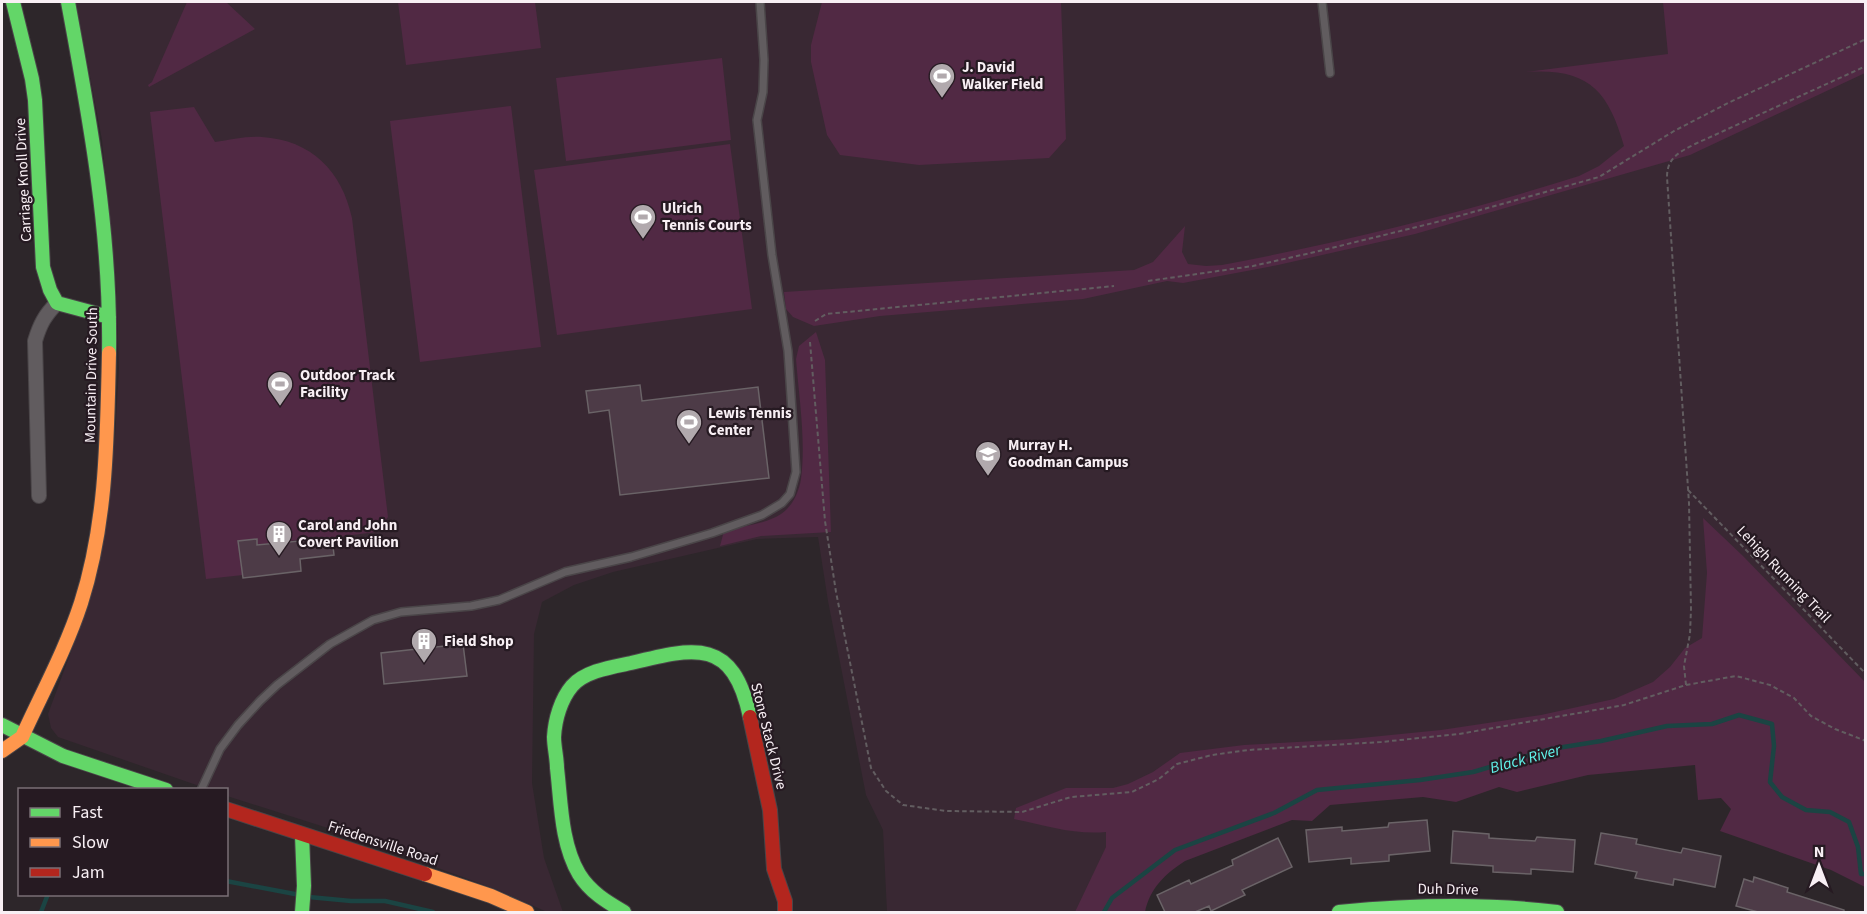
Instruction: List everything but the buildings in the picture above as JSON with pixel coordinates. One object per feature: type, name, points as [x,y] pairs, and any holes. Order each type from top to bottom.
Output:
[{"type":"street","name":"Carriage Knoll Drive","points":[[14,2],[35,100],[43,267],[51,294],[57,303]]},
{"type":"street","name":"Mountain Drive South","points":[[22,737],[60,660],[87,582],[102,509],[108,429],[109,317],[103,213],[94,143],[68,2]]},
{"type":"street","points":[[39,496],[35,341],[45,315],[57,303],[109,317]]},
{"type":"street","name":"Stone Stack Drive","points":[[624,912],[592,892],[576,867],[566,829],[559,781],[554,734],[559,712],[566,694],[577,681],[592,674],[685,651],[713,654],[727,663],[738,677],[745,694],[768,800],[773,834],[774,869],[785,901],[785,912]]},
{"type":"street","points":[[2,725],[63,756],[163,788]]},
{"type":"street","points":[[2,751],[22,737]]},
{"type":"street","name":"Friedensville Road","points":[[228,810],[491,896],[527,912]]},
{"type":"street","points":[[302,835],[304,886],[302,909]]},
{"type":"street","name":"Duh Drive","points":[[1339,912],[1444,904],[1557,912]]},
{"type":"lane","points":[[201,788],[220,749],[253,709],[277,685],[349,632],[374,620],[402,612],[471,606],[499,600],[565,573],[631,557],[712,533],[762,515],[782,503],[790,494],[795,472],[788,351],[772,255],[758,120],[763,92],[760,2]]},
{"type":"lane","points":[[1322,2],[1330,73]]},
{"type":"path","points":[[1148,281],[1253,266],[1315,252],[1599,177],[1674,131],[1728,103],[1866,39]]},
{"type":"path","points":[[1686,685],[1684,666],[1690,633],[1691,609],[1688,490],[1668,163],[1688,147],[1866,66]]},
{"type":"path","points":[[815,321],[826,314],[1114,286]]},
{"type":"path","points":[[810,342],[825,521],[836,592],[869,756],[872,768],[886,791],[903,804],[946,811],[1022,812],[1071,797],[1132,792],[1159,779],[1177,764],[1212,755],[1248,750],[1381,742],[1459,734],[1624,705],[1686,685],[1736,676],[1770,685],[1794,698],[1810,716],[1866,741]]},
{"type":"path","name":"Lehigh Running Trail","points":[[1688,490],[1866,674]]},
{"type":"shaded area","name":"Murray H. Goodman Campus","points":[[76,2],[1865,2],[1865,874],[1774,746],[1420,780],[1211,837],[1104,912],[887,912],[883,830],[866,795],[828,601],[818,537],[757,539],[613,572],[574,585],[542,602],[534,634],[532,783],[544,858],[563,912],[547,912],[498,890],[334,830],[228,796],[228,788],[205,788],[58,737],[51,728],[48,714],[72,649],[115,438],[119,368],[116,281],[102,140]]},
{"type":"shaded area","points":[[187,2],[226,2],[255,29],[149,87],[148,85],[152,82]]},
{"type":"shaded area","points":[[398,2],[535,2],[541,48],[406,65]]},
{"type":"shaded area","name":"J. David Walker Field","points":[[822,2],[1061,2],[1066,139],[1049,158],[919,165],[840,155],[827,135],[811,62],[811,45]]},
{"type":"shaded area","points":[[1663,2],[1865,2],[1865,73],[1690,155],[1415,234],[1278,265],[1183,283],[1167,281],[1083,299],[880,316],[814,326],[793,317],[786,309],[784,292],[1134,270],[1153,262],[1185,226],[1182,252],[1188,264],[1222,265],[1402,226],[1579,176],[1599,166],[1624,146],[1611,110],[1592,86],[1580,79],[1565,74],[1526,72],[1668,54]]},
{"type":"shaded area","points":[[722,58],[731,140],[566,161],[556,78]]},
{"type":"shaded area","points":[[511,106],[541,347],[420,362],[390,121]]},
{"type":"shaded area","name":"Outdoor Track Facility","points":[[194,107],[215,142],[262,137],[295,144],[322,161],[341,186],[352,218],[388,517],[376,532],[257,545],[256,539],[239,541],[243,575],[206,579],[150,112]]},
{"type":"shaded area","name":"Ulrich Tennis Courts","points":[[730,144],[752,309],[557,335],[534,170]]},
{"type":"shaded area","points":[[816,332],[825,360],[831,532],[761,536],[720,546],[724,531],[774,518],[792,503],[797,494],[801,479],[803,449],[796,359],[799,346]]},
{"type":"shaded area","points":[[1703,518],[1865,682],[1865,887],[1831,870],[1720,831],[1731,809],[1721,798],[1698,800],[1695,765],[1588,775],[1517,792],[1499,787],[1456,802],[1423,797],[1330,805],[1312,821],[1292,820],[1185,861],[1159,882],[1147,903],[1145,912],[1075,912],[1106,847],[1106,832],[1071,831],[1014,819],[1016,808],[1066,788],[1113,788],[1128,784],[1153,772],[1180,753],[1244,745],[1351,739],[1441,730],[1541,715],[1614,699],[1653,682],[1670,667],[1685,648],[1702,638],[1707,573]]},
{"type":"waterway","name":"Black River","points":[[1104,912],[1112,898],[1175,850],[1274,813],[1317,790],[1420,780],[1473,772],[1551,749],[1601,741],[1667,726],[1712,724],[1739,715],[1772,724],[1774,746],[1770,782],[1782,797],[1806,810],[1830,812],[1849,822],[1858,847],[1861,874],[1866,874]]},
{"type":"waterway","name":"Black River","points":[[228,881],[300,895]]},
{"type":"waterway","name":"Black River","points":[[41,912],[47,896]]},
{"type":"waterway","name":"Black River","points":[[309,897],[385,901],[433,912]]},
{"type":"traffic: fast","points":[[13,2],[35,100],[43,267],[50,290],[57,303],[109,317]]},
{"type":"traffic: fast","points":[[68,2],[98,177],[107,264],[109,353]]},
{"type":"traffic: fast","points":[[624,912],[588,886],[573,862],[565,836],[554,737],[559,710],[568,691],[577,681],[607,668],[675,654],[693,652],[708,654],[722,661],[733,673],[743,691],[750,717]]},
{"type":"traffic: fast","points":[[2,725],[63,756],[160,788]]},
{"type":"traffic: fast","points":[[302,835],[304,886],[302,912]]},
{"type":"traffic: fast","points":[[1339,912],[1448,906],[1502,907],[1557,912]]},
{"type":"traffic: slow","points":[[22,737],[68,637],[90,572],[104,479],[109,353]]},
{"type":"traffic: slow","points":[[2,751],[22,737]]},
{"type":"traffic: slow","points":[[425,874],[491,896],[527,912]]},
{"type":"traffic: jam","points":[[750,717],[770,810],[774,869],[785,901],[785,912]]},
{"type":"traffic: jam","points":[[228,810],[425,874]]},
{"type":"place","name":"J. David Walker Field","points":[[942,99]]},
{"type":"place","name":"Ulrich Tennis Courts","points":[[643,240]]},
{"type":"place","name":"Outdoor Track Facility","points":[[280,407]]},
{"type":"place","name":"Lewis Tennis Center","points":[[689,445]]},
{"type":"place","name":"Murray H. Goodman Campus","points":[[988,477]]},
{"type":"place","name":"Carol and John Covert Pavilion","points":[[279,557]]},
{"type":"place","name":"Field Shop","points":[[424,664]]}]
